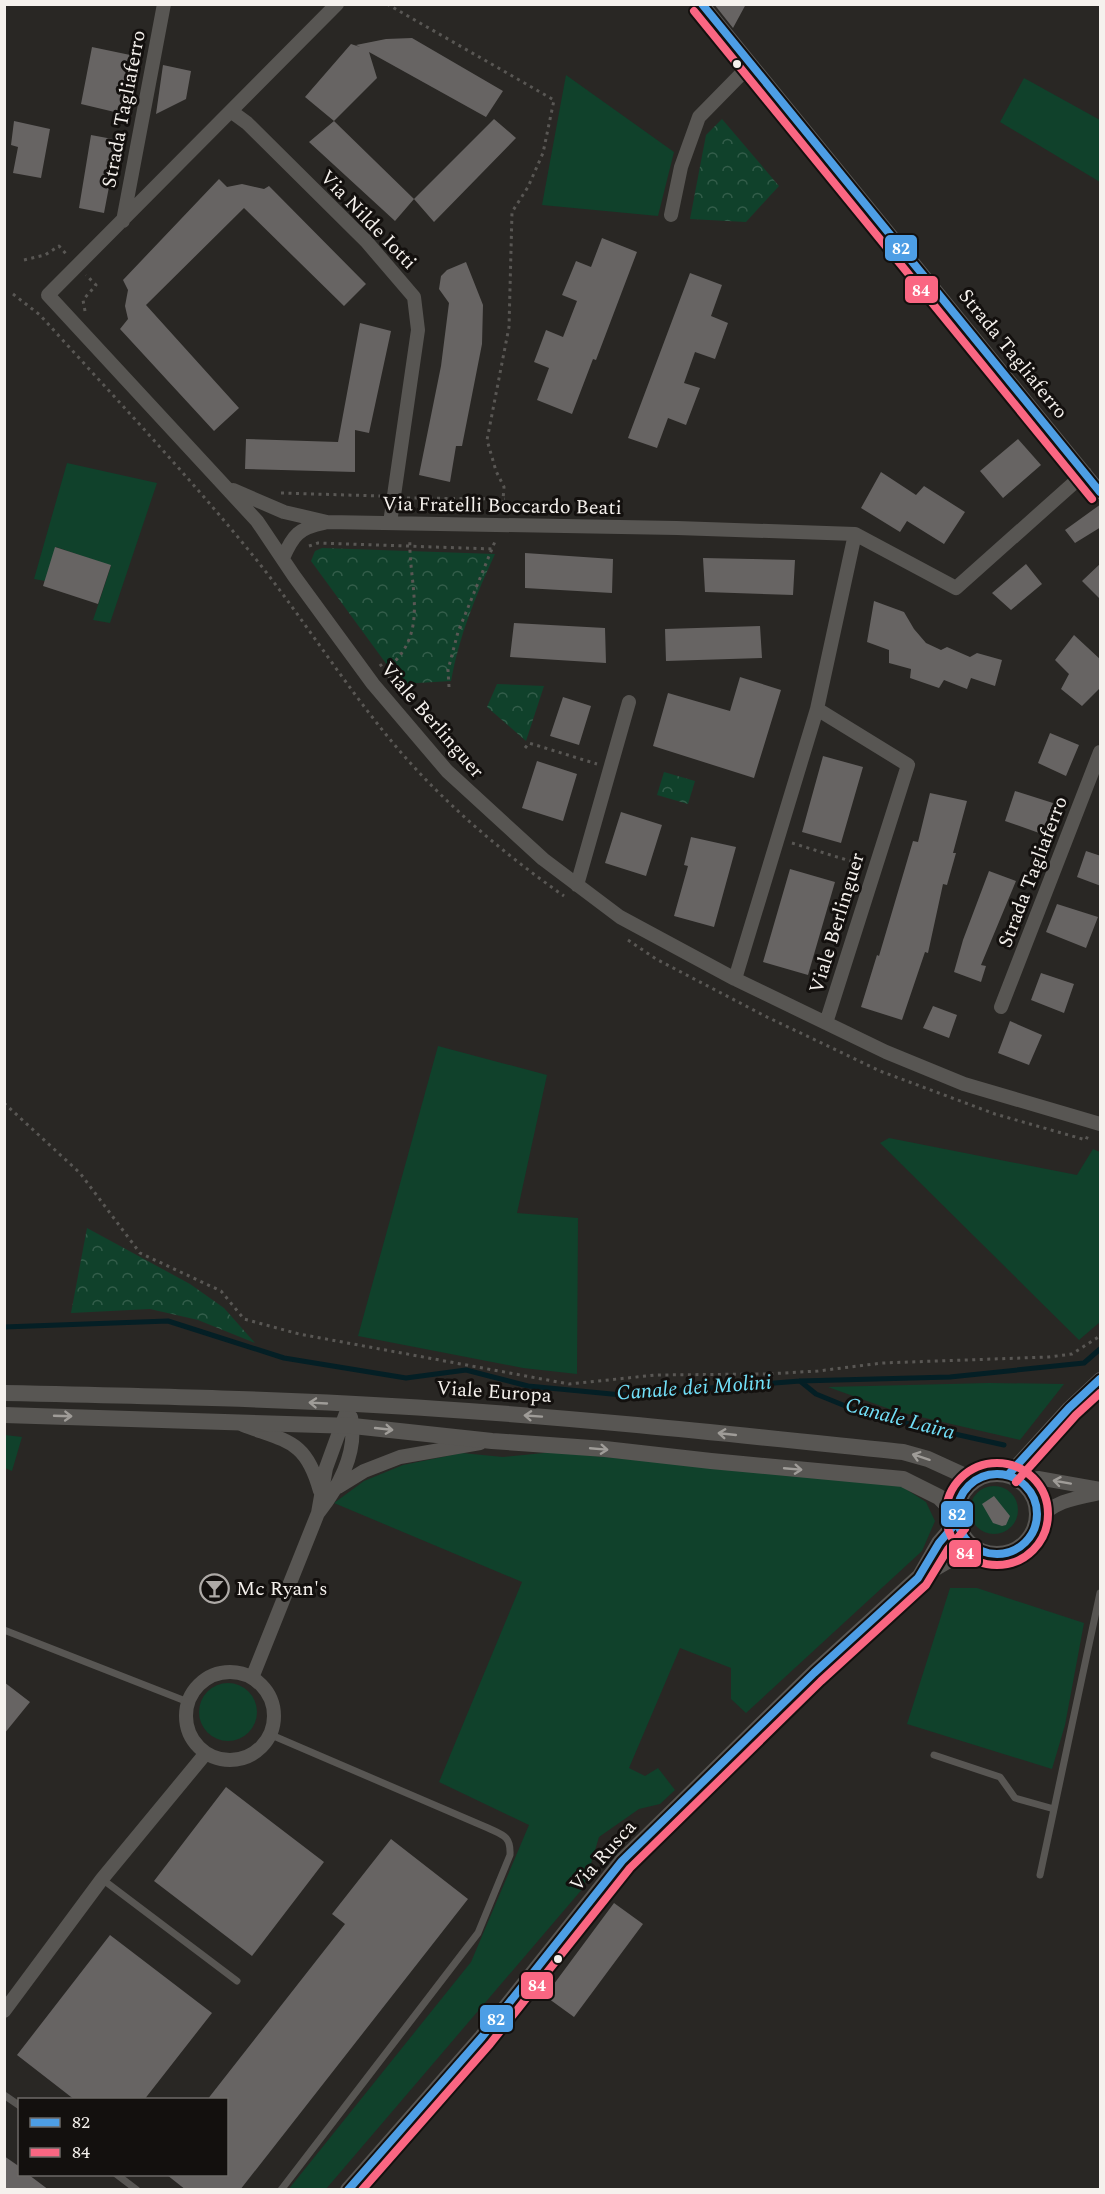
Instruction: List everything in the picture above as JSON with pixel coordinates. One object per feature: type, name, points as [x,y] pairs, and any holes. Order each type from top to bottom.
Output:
[{"type":"street","name":"Strada Tagliaferro","points":[[123,221],[164,4]]},
{"type":"street","points":[[284,512],[271,518],[262,529],[48,296],[337,4]]},
{"type":"street","name":"Strada Tagliaferro","points":[[702,4],[1101,492]]},
{"type":"street","points":[[671,215],[681,167],[699,117],[751,64]]},
{"type":"street","name":"Via Nilde Iotti","points":[[232,112],[247,123],[366,241],[414,297],[418,330],[390,523]]},
{"type":"street","points":[[735,979],[817,709],[855,534],[956,588],[1085,473]]},
{"type":"street","name":"Via Fratelli Boccardo Beati","points":[[221,482],[242,495],[284,512],[327,522],[677,528],[855,534]]},
{"type":"street","name":"Via Fratelli Boccardo Beati","points":[[262,529],[285,536],[300,532],[307,526],[327,522]]},
{"type":"street","name":"Viale Berlinguer","points":[[262,529],[373,684],[447,771],[543,859],[620,917],[735,979],[886,1052],[964,1084],[1096,1123]]},
{"type":"street","points":[[283,558],[292,539],[300,532]]},
{"type":"street","points":[[577,885],[629,702]]},
{"type":"street","name":"Viale Berlinguer","points":[[817,709],[908,765],[826,1023]]},
{"type":"street","name":"Strada Tagliaferro","points":[[1001,1007],[1101,752]]},
{"type":"street","points":[[1008,1475],[1069,1408],[1101,1379]]},
{"type":"street","name":"Viale Europa","points":[[4,1393],[349,1404],[567,1418],[903,1452],[928,1459],[974,1480]]},
{"type":"street","points":[[252,1678],[318,1514],[326,1468],[346,1425],[349,1404]]},
{"type":"street","points":[[4,1415],[346,1425],[492,1441],[605,1449],[903,1479],[939,1497],[957,1518]]},
{"type":"street","points":[[232,1422],[293,1444],[310,1461],[321,1493]]},
{"type":"street","points":[[318,1514],[338,1487],[348,1462],[352,1444],[346,1425]]},
{"type":"street","points":[[338,1487],[364,1471],[400,1457],[492,1441]]},
{"type":"street","points":[[996,1473],[1008,1475],[1026,1486],[1033,1496],[1037,1509],[1036,1522],[1032,1534],[1018,1548],[999,1554],[986,1553],[976,1549],[961,1533],[957,1518],[958,1500],[974,1480],[996,1473]]},
{"type":"street","points":[[1026,1486],[1038,1478],[1101,1491]]},
{"type":"street","points":[[1036,1522],[1047,1509],[1074,1498],[1101,1491]]},
{"type":"street","name":"Via Rusca","points":[[918,1578],[957,1518]]},
{"type":"street","name":"Via Rusca","points":[[348,2190],[482,2037],[622,1862],[814,1673],[918,1578],[956,1556],[986,1553]]},
{"type":"street","points":[[227,1672],[240,1673],[252,1678],[269,1696],[273,1715],[270,1734],[261,1746],[249,1755],[235,1759],[220,1758],[206,1753],[195,1743],[186,1716],[188,1702],[194,1690],[214,1675],[227,1672]]},
{"type":"street","points":[[4,2012],[102,1879],[206,1753]]},
{"type":"lane","points":[[1040,1875],[1101,1593]]},
{"type":"lane","points":[[4,1630],[188,1702]]},
{"type":"lane","points":[[270,1734],[504,1835],[511,1844],[510,1855],[477,1933],[281,2190]]},
{"type":"lane","points":[[934,1755],[1000,1776],[1015,1798],[1054,1809]]},
{"type":"lane","points":[[102,1879],[237,1981]]},
{"type":"lane","points":[[4,2095],[18,2105]]},
{"type":"lane","points":[[117,2176],[137,2190]]},
{"type":"path","points":[[387,4],[554,100],[543,153],[528,188],[513,212],[509,327],[487,440],[496,471],[504,487],[505,498],[493,549],[458,632],[448,670],[449,687]]},
{"type":"path","points":[[24,260],[45,255],[59,246],[96,285],[83,300],[85,310],[90,316]]},
{"type":"path","points":[[14,294],[40,315],[209,501],[261,566],[397,748],[443,798],[518,863],[570,901]]},
{"type":"path","points":[[279,493],[412,498],[505,498]]},
{"type":"path","points":[[385,671],[402,653],[411,634],[415,616],[410,546],[412,498]]},
{"type":"path","points":[[304,549],[318,543],[493,549]]},
{"type":"path","points":[[378,662],[395,685]]},
{"type":"path","points":[[525,748],[529,743],[610,768]]},
{"type":"path","points":[[778,838],[875,869]]},
{"type":"path","points":[[627,939],[656,959],[765,1016],[880,1071],[945,1097],[1086,1140],[1096,1123]]},
{"type":"path","points":[[4,1103],[80,1173],[141,1253],[222,1291],[244,1319],[299,1334],[569,1384],[656,1376],[818,1371],[882,1363],[1049,1357],[1072,1354],[1101,1336]]},
{"type":"green space","points":[[566,75],[674,152],[658,216],[542,205]]},
{"type":"green space","points":[[1024,78],[1100,120],[1100,182],[1000,122]]},
{"type":"green space","points":[[722,119],[779,186],[746,222],[690,219],[706,135]]},
{"type":"green space","points":[[67,463],[157,483],[110,623],[93,620],[111,566],[56,547],[45,581],[34,579]]},
{"type":"green space","points":[[322,548],[495,554],[469,616],[451,681],[401,684],[311,561],[315,551]]},
{"type":"green space","points":[[497,684],[544,686],[526,741],[487,707]]},
{"type":"green space","points":[[664,772],[695,781],[688,804],[657,795]]},
{"type":"green space","points":[[438,1046],[547,1075],[517,1213],[578,1218],[577,1374],[523,1368],[358,1336]]},
{"type":"green space","points":[[889,1138],[1077,1175],[1093,1149],[1100,1152],[1100,1322],[1079,1340],[880,1143]]},
{"type":"green space","points":[[87,1228],[190,1284],[224,1308],[255,1343],[198,1320],[150,1309],[71,1313]]},
{"type":"green space","points":[[989,1383],[1064,1384],[1020,1440],[895,1411],[828,1387]]},
{"type":"green space","points":[[5,1435],[22,1437],[12,1471],[5,1468]]},
{"type":"green space","points":[[554,1452],[901,1486],[926,1502],[935,1521],[922,1551],[746,1713],[731,1699],[731,1668],[680,1648],[629,1768],[645,1776],[658,1768],[675,1790],[660,1804],[639,1809],[599,1837],[584,1887],[326,2189],[288,2190],[471,1962],[529,1825],[439,1782],[522,1582],[334,1503],[364,1481],[403,1465],[462,1453],[503,1457]]},
{"type":"green space","points":[[989,1486],[999,1486],[1011,1493],[1018,1505],[1018,1515],[1011,1527],[999,1534],[989,1534],[974,1523],[970,1515],[970,1505],[981,1490]]},
{"type":"green space","points":[[950,1588],[977,1588],[1084,1623],[1065,1725],[1052,1769],[907,1724]]},
{"type":"green space","points":[[228,1683],[239,1685],[252,1696],[257,1712],[255,1723],[244,1736],[228,1741],[217,1739],[204,1728],[199,1712],[201,1701],[212,1688]]},
{"type":"building","points":[[714,4],[746,4],[733,28]]},
{"type":"building","points":[[412,38],[503,91],[486,117],[369,52],[377,78],[334,121],[305,97],[351,44],[360,47],[356,45],[386,39]]},
{"type":"building","points":[[92,47],[135,56],[123,114],[81,104]]},
{"type":"building","points":[[163,65],[191,71],[186,99],[156,114]]},
{"type":"building","points":[[494,119],[516,138],[434,222],[414,199]]},
{"type":"building","points":[[14,121],[50,129],[41,178],[13,173],[18,147],[11,145]]},
{"type":"building","points":[[334,121],[414,199],[395,221],[309,142]]},
{"type":"building","points":[[91,135],[118,140],[104,213],[79,208]]},
{"type":"building","points":[[219,179],[227,187],[242,184],[264,189],[269,186],[366,284],[344,306],[244,208],[146,305],[239,408],[214,431],[120,329],[128,319],[125,306],[128,290],[123,280]]},
{"type":"building","points":[[602,238],[637,252],[596,360],[593,359],[572,414],[537,400],[549,368],[534,362],[546,330],[563,337],[577,301],[562,295],[576,261],[591,267]]},
{"type":"building","points":[[466,262],[483,305],[482,344],[462,446],[456,446],[450,482],[419,475],[441,366],[449,303],[439,289],[441,276],[447,270]]},
{"type":"building","points":[[690,273],[722,285],[711,316],[728,323],[715,359],[695,352],[684,383],[700,388],[686,425],[668,418],[657,448],[628,438]]},
{"type":"building","points":[[360,323],[391,331],[369,433],[355,430],[355,472],[245,469],[246,439],[338,442]]},
{"type":"building","points":[[1018,439],[1041,465],[1003,498],[980,471]]},
{"type":"building","points":[[881,472],[916,495],[924,486],[965,512],[944,544],[907,521],[900,532],[861,508]]},
{"type":"building","points":[[1101,504],[1101,527],[1075,543],[1065,530]]},
{"type":"building","points":[[55,547],[111,565],[98,604],[43,586]]},
{"type":"building","points":[[525,553],[613,559],[612,593],[525,588]]},
{"type":"building","points":[[703,558],[795,560],[793,595],[705,592]]},
{"type":"building","points":[[1101,563],[1101,600],[1082,581]]},
{"type":"building","points":[[1026,564],[1042,584],[1011,610],[992,593]]},
{"type":"building","points":[[874,601],[904,612],[926,643],[941,650],[947,647],[970,657],[977,653],[1002,660],[995,686],[971,678],[967,689],[944,680],[939,688],[910,678],[911,669],[889,663],[889,650],[867,642]]},
{"type":"building","points":[[514,623],[605,628],[606,663],[510,657]]},
{"type":"building","points":[[760,626],[762,658],[666,661],[665,629]]},
{"type":"building","points":[[1074,635],[1101,660],[1101,687],[1082,706],[1061,689],[1069,674],[1055,660]]},
{"type":"building","points":[[740,677],[781,690],[754,778],[653,746],[668,693],[730,711]]},
{"type":"building","points":[[563,697],[591,706],[579,745],[550,736]]},
{"type":"building","points":[[1050,733],[1079,745],[1066,776],[1038,763]]},
{"type":"building","points":[[823,756],[863,767],[841,843],[802,832]]},
{"type":"building","points":[[537,761],[577,774],[563,821],[522,808]]},
{"type":"building","points":[[1015,791],[1053,803],[1042,834],[1005,821]]},
{"type":"building","points":[[930,793],[967,801],[947,885],[943,884],[928,953],[925,952],[902,1020],[861,1007],[877,955],[879,956],[913,841],[918,842]]},
{"type":"building","points":[[621,812],[662,825],[646,876],[605,863]]},
{"type":"building","points":[[691,837],[736,847],[714,927],[674,916],[688,866],[684,865]]},
{"type":"building","points":[[1086,851],[1101,856],[1101,886],[1077,877]]},
{"type":"building","points":[[790,869],[835,882],[808,975],[763,962]]},
{"type":"building","points":[[989,871],[1016,881],[981,965],[986,966],[981,982],[954,972],[963,940]]},
{"type":"building","points":[[1057,904],[1098,917],[1086,948],[1046,932]]},
{"type":"building","points":[[1041,973],[1074,984],[1064,1013],[1031,1000]]},
{"type":"building","points":[[933,1006],[957,1015],[949,1038],[923,1028]]},
{"type":"building","points":[[1010,1021],[1042,1035],[1029,1065],[998,1053]]},
{"type":"building","points":[[994,1496],[1010,1516],[1006,1525],[993,1523],[982,1504]]},
{"type":"building","points":[[4,1682],[30,1702],[4,1734]]},
{"type":"building","points":[[226,1787],[324,1862],[252,1956],[154,1881]]},
{"type":"building","points":[[391,1839],[468,1899],[240,2190],[186,2190],[168,2176],[228,2176],[228,2098],[209,2098],[345,1924],[332,1914]]},
{"type":"building","points":[[614,1903],[643,1924],[574,2017],[545,1996]]},
{"type":"building","points":[[110,1935],[212,2013],[146,2098],[72,2098],[17,2055]]},
{"type":"building","points":[[4,2156],[18,2166],[18,2176],[30,2176],[49,2190],[4,2190]]},
{"type":"waterway","name":"Canale dei Molini","points":[[4,1327],[168,1321],[284,1358],[406,1378],[466,1370],[528,1386],[622,1395],[800,1381],[950,1377],[1084,1363],[1100,1349]]},
{"type":"waterway","name":"Canale Laira","points":[[800,1381],[816,1394],[865,1414],[1004,1445]]},
{"type":"transit line","name":"82","points":[[702,4],[1100,492]]},
{"type":"transit line","name":"84","points":[[694,11],[1092,499]]},
{"type":"transit line","name":"82","points":[[1008,1475],[1069,1408],[1100,1379]]},
{"type":"transit line","name":"84","points":[[1016,1482],[1076,1415],[1100,1393]]},
{"type":"transit line","name":"84","points":[[997,1463],[1016,1467],[1033,1478],[1044,1495],[1048,1514],[1044,1533],[1033,1550],[1016,1561],[997,1565],[978,1561],[961,1550],[950,1533],[946,1514],[950,1495],[961,1478],[978,1467],[997,1463]]},
{"type":"transit line","name":"82","points":[[997,1474],[1012,1477],[1025,1486],[1034,1499],[1037,1514],[1034,1529],[1025,1542],[1012,1551],[997,1554],[982,1551],[969,1542],[960,1529],[957,1514],[960,1499],[969,1486],[982,1477],[997,1474]]},
{"type":"transit line","name":"82","points":[[348,2190],[482,2037],[622,1861],[814,1673],[918,1578],[939,1543],[957,1522]]},
{"type":"transit line","name":"84","points":[[362,2190],[490,2044],[630,1868],[821,1681],[926,1585],[948,1549],[965,1529]]},
{"type":"place","name":"Mc Ryan's","points":[[215,1589]]}]
